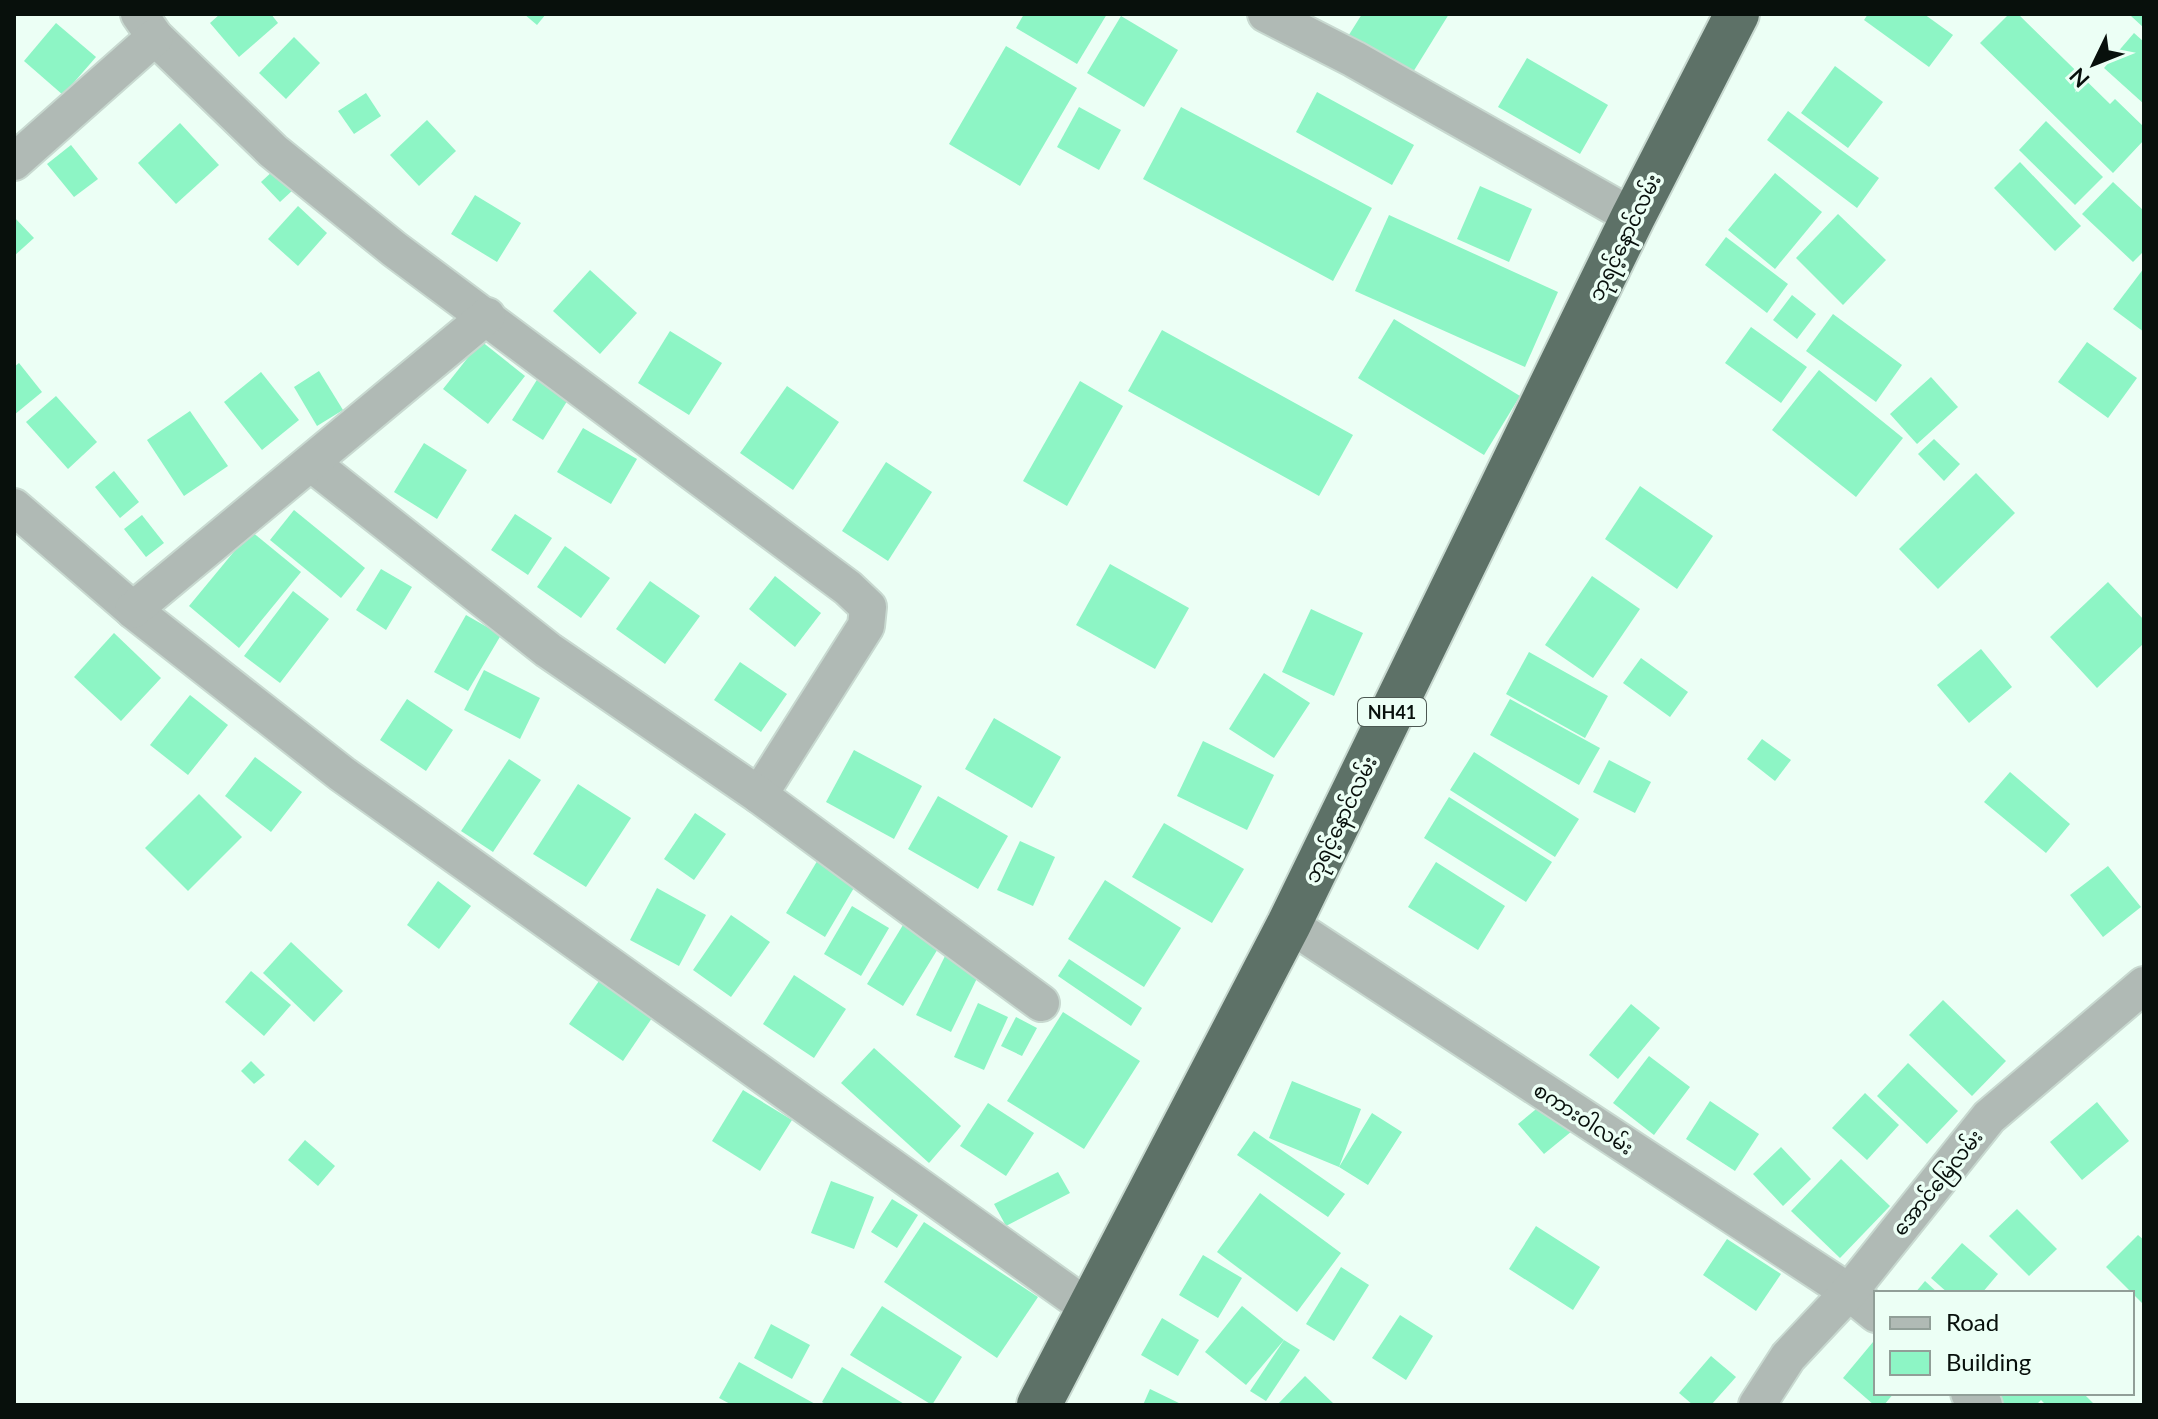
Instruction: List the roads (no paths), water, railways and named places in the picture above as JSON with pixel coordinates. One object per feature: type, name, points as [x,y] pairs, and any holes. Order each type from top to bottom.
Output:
[{"type":"highway","name":"ဘုရင့်နောင်လမ်း","points":[[1039,1405],[1289,924],[1633,217],[1737,14]]},
{"type":"street","points":[[1266,14],[1354,59],[1633,217]]},
{"type":"street","points":[[14,162],[147,25],[273,151],[394,249],[848,588],[868,607],[866,626],[759,795]]},
{"type":"street","points":[[133,610],[487,316]]},
{"type":"street","points":[[311,463],[548,650],[759,795],[1041,1003]]},
{"type":"street","points":[[14,507],[133,610],[342,774],[1090,1309]]},
{"type":"street","name":"စကားဝါလမ်း","points":[[1289,924],[1862,1303]]},
{"type":"street","name":"အောင်မြေလမ်း","points":[[1757,1405],[1788,1357],[1862,1303],[1989,1117],[2144,985]]}]
